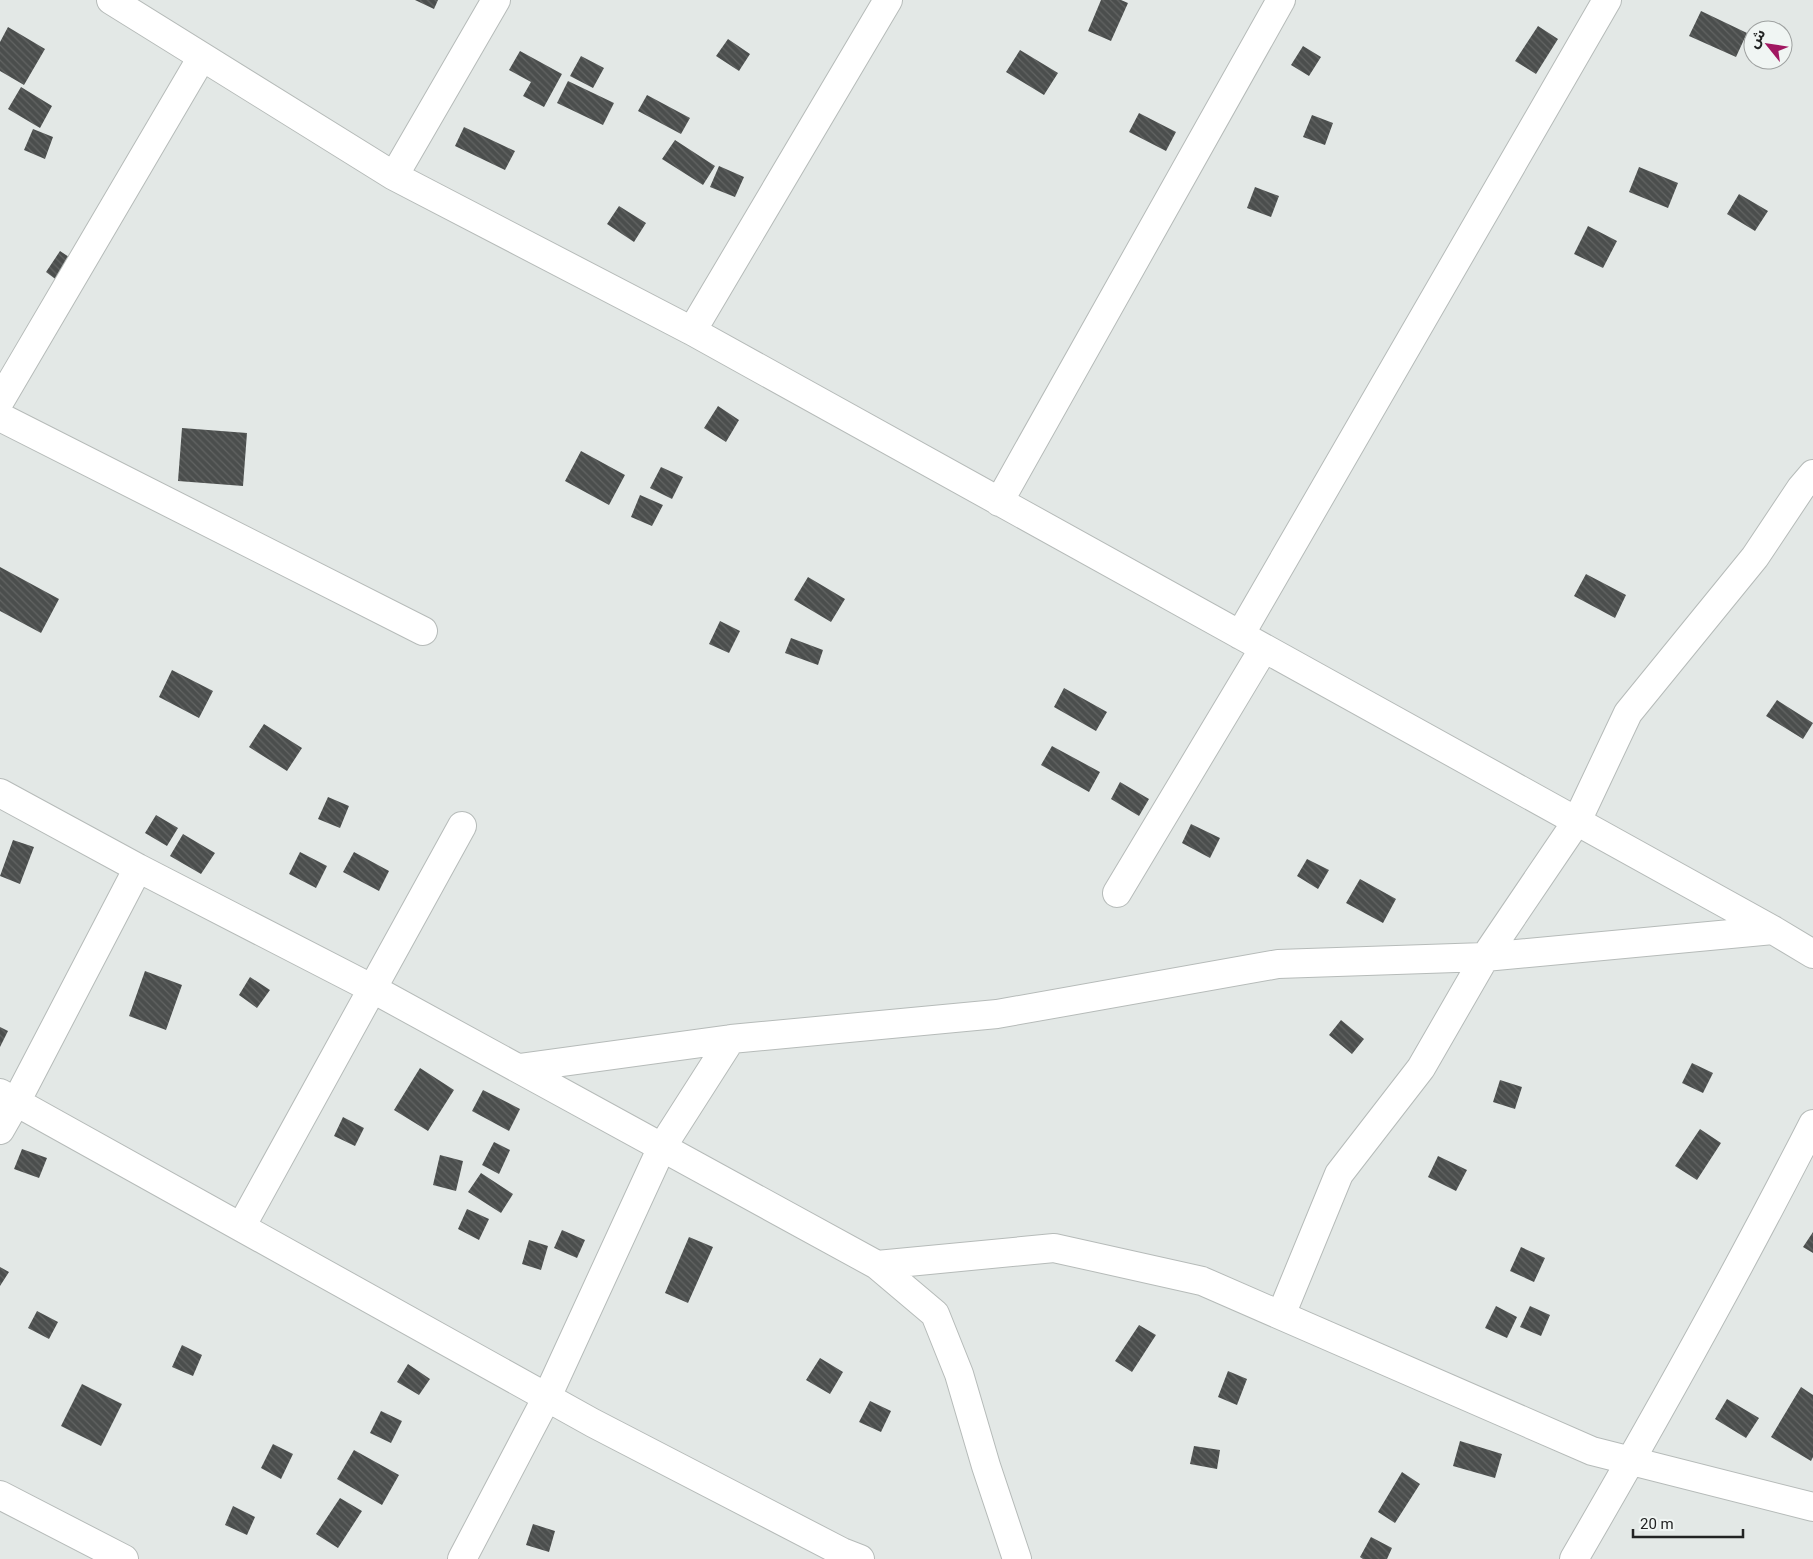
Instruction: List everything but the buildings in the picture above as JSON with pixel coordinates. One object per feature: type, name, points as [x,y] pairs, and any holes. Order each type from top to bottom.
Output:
[{"type":"street","points":[[111,0],[394,176],[692,331],[1577,821],[1813,954]]},
{"type":"street","points":[[394,176],[496,0]]},
{"type":"street","points":[[692,331],[888,0]]},
{"type":"street","points":[[999,502],[1281,0]]},
{"type":"street","points":[[1240,635],[1607,0]]},
{"type":"street","points":[[0,401],[202,57]]},
{"type":"street","points":[[0,417],[423,631]]},
{"type":"street","points":[[1281,1314],[1339,1174],[1421,1068],[1485,957],[1577,821],[1628,713],[1755,557],[1801,488],[1813,474]]},
{"type":"street","points":[[1117,893],[1264,648]]},
{"type":"street","points":[[0,792],[138,868],[373,989],[877,1264],[935,1314],[959,1374],[986,1466],[1017,1559]]},
{"type":"street","points":[[241,1227],[462,826]]},
{"type":"street","points":[[0,1130],[8,1098],[138,868]]},
{"type":"street","points":[[518,1068],[731,1039],[997,1014],[1278,964],[1485,957],[1773,930]]},
{"type":"street","points":[[462,1559],[547,1397],[662,1147],[731,1039]]},
{"type":"street","points":[[8,1098],[547,1397],[816,1539],[860,1559]]},
{"type":"street","points":[[1574,1559],[1631,1461],[1765,1218],[1813,1124]]},
{"type":"street","points":[[877,1264],[1054,1248],[1202,1281],[1592,1451],[1813,1507]]},
{"type":"street","points":[[0,1495],[124,1559]]}]
